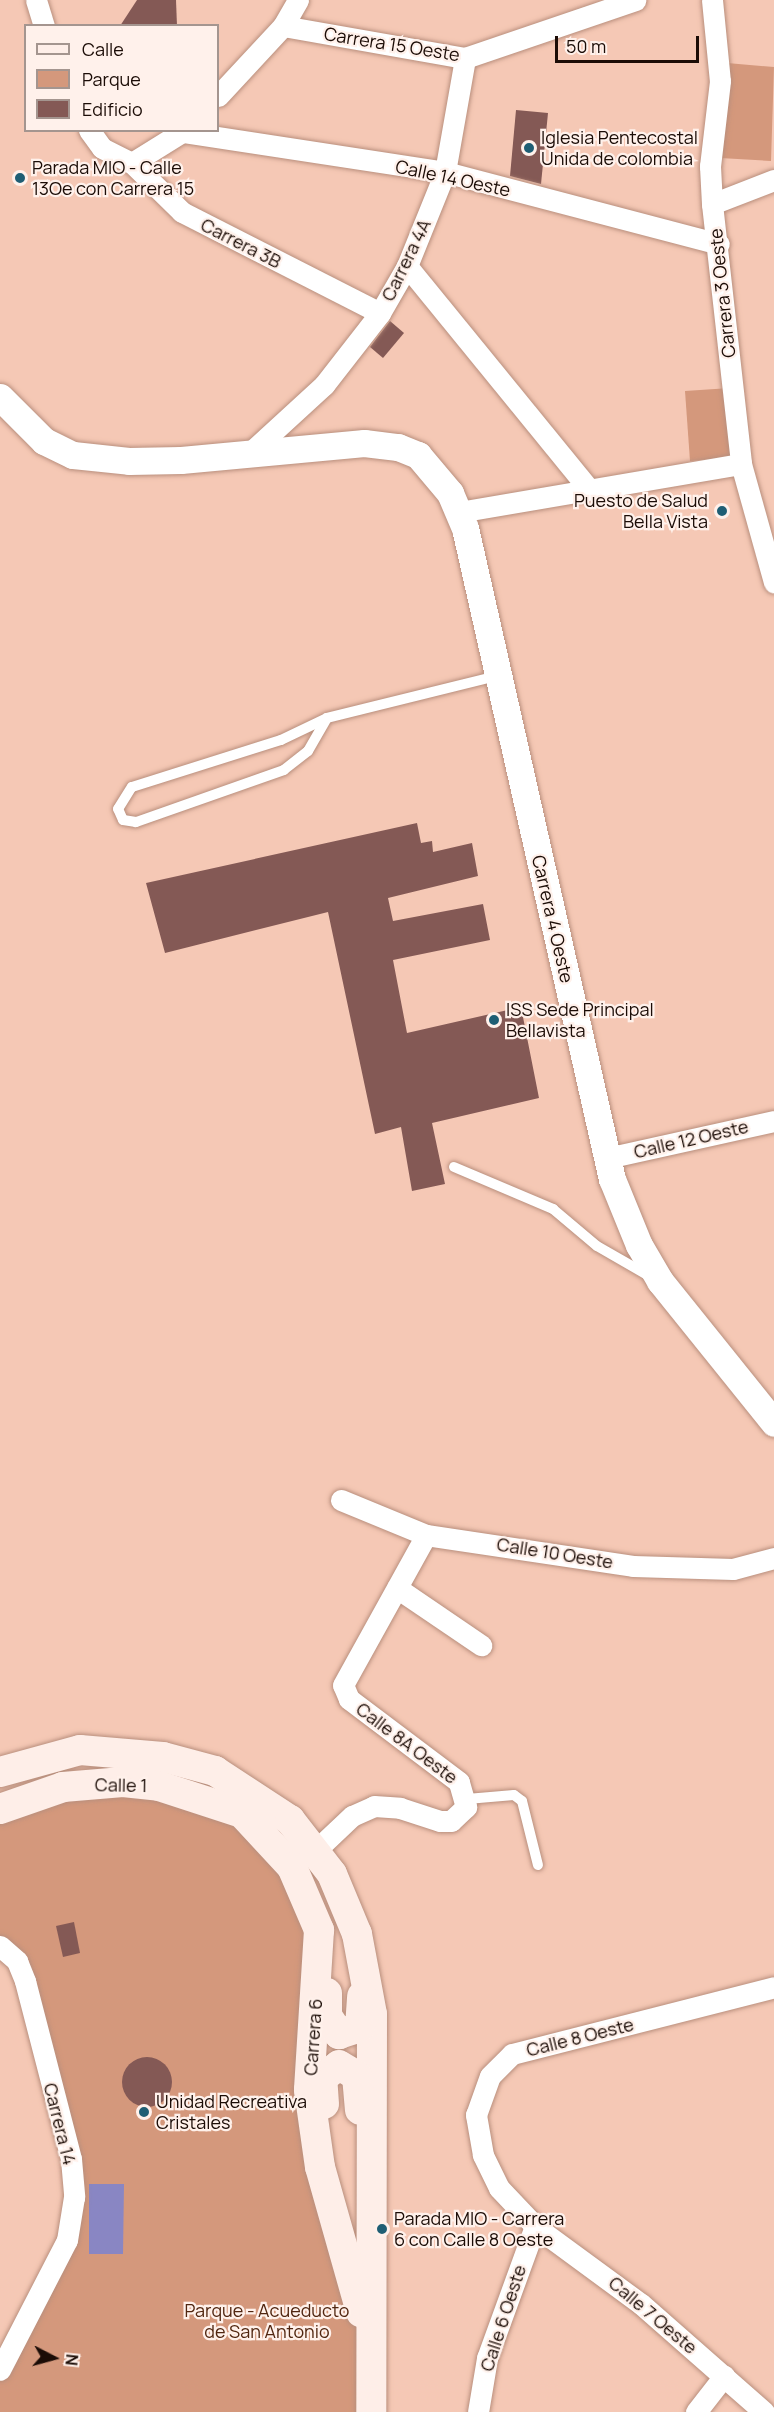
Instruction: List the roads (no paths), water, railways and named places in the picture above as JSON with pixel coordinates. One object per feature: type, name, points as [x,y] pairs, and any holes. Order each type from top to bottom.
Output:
[{"type":"main road","name":"Carrera 6","points":[[0,1772],[80,1750],[163,1757],[215,1771],[251,1792],[290,1820],[333,1874],[357,1934],[372,2014],[371,2412]]},
{"type":"main road","name":"Calle 1","points":[[0,1809],[83,1785],[159,1786],[242,1812]]},
{"type":"main road","points":[[242,1812],[292,1867],[316,1920],[328,1962],[327,2016],[339,2034],[360,2027],[363,2016],[357,1934]]},
{"type":"main road","name":"Carrera 6","points":[[316,1850],[316,1920],[309,2090],[330,2215],[353,2273],[370,2351]]},
{"type":"main road","points":[[330,2215],[322,2079],[339,2065],[357,2076],[372,2208]]},
{"type":"street","points":[[36,0],[43,24]]},
{"type":"street","points":[[219,95],[283,26],[298,0]]},
{"type":"street","name":"Carrera 15 Oeste","points":[[283,26],[465,58],[605,4],[635,0]]},
{"type":"street","name":"Carrera 3 Oeste","points":[[712,0],[720,81],[711,166],[712,204],[741,464],[774,582]]},
{"type":"street","name":"Carrera 4A","points":[[252,451],[324,385],[380,313],[407,266],[444,172],[465,58]]},
{"type":"street","name":"Carrera 3B","points":[[90,132],[102,148],[132,163],[182,212],[380,313]]},
{"type":"street","points":[[132,163],[183,132]]},
{"type":"street","name":"Calle 14 Oeste","points":[[191,132],[444,172],[718,244]]},
{"type":"street","points":[[712,204],[774,180]]},
{"type":"street","points":[[407,266],[589,489]]},
{"type":"street","points":[[0,397],[44,441],[73,455],[129,461],[364,443],[398,447],[418,455],[459,512],[741,464]]},
{"type":"street","name":"Carrera 4 Oeste","points":[[459,512],[607,1158],[639,1245],[660,1281],[774,1423]]},
{"type":"street","name":"Calle 12 Oeste","points":[[607,1158],[774,1121]]},
{"type":"street","name":"Calle 10 Oeste","points":[[341,1500],[426,1535],[633,1566],[733,1569],[774,1558]]},
{"type":"street","points":[[426,1535],[397,1588],[481,1645]]},
{"type":"street","name":"Calle 8A Oeste","points":[[316,1850],[366,1808],[386,1805],[451,1821],[461,1815],[468,1799],[459,1782],[349,1699],[344,1685],[397,1588]]},
{"type":"street","points":[[0,1787],[61,1767],[125,1767],[208,1788],[242,1812]]},
{"type":"street","name":"Carrera 14","points":[[0,1946],[17,1960],[25,1981],[71,2159],[74,2197],[67,2240],[0,2370]]},
{"type":"street","name":"Calle 8 Oeste","points":[[535,2226],[499,2188],[483,2155],[476,2115],[490,2076],[512,2054],[774,1987]]},
{"type":"street","name":"Calle 7 Oeste","points":[[535,2226],[596,2267],[764,2412]]},
{"type":"street","name":"Calle 6 Oeste","points":[[478,2412],[487,2358],[535,2226]]},
{"type":"street","points":[[696,2412],[724,2376]]},
{"type":"lane","points":[[327,718],[308,751],[284,770],[136,822],[123,820],[118,810],[132,787],[281,740],[327,718],[498,676]]},
{"type":"lane","points":[[454,1167],[554,1209],[597,1246],[660,1281]]},
{"type":"lane","points":[[468,1799],[514,1795],[522,1800],[538,1864]]},
{"type":"place","name":"Iglesia Pentecostal Unida de colombia","points":[[529,148]]},
{"type":"place","name":"Parada MIO - Calle 13Oe con Carrera 15","points":[[20,178]]},
{"type":"place","name":"Puesto de Salud Bella Vista","points":[[722,511]]},
{"type":"place","name":"ISS Sede Principal Bellavista","points":[[494,1020]]},
{"type":"place","name":"Unidad Recreativa Cristales","points":[[144,2112]]},
{"type":"place","name":"Parada MIO - Carrera 6 con Calle 8 Oeste","points":[[382,2229]]},
{"type":"park label","name":"Parque - Acueducto de San Antonio","points":[[267,2321]]}]
